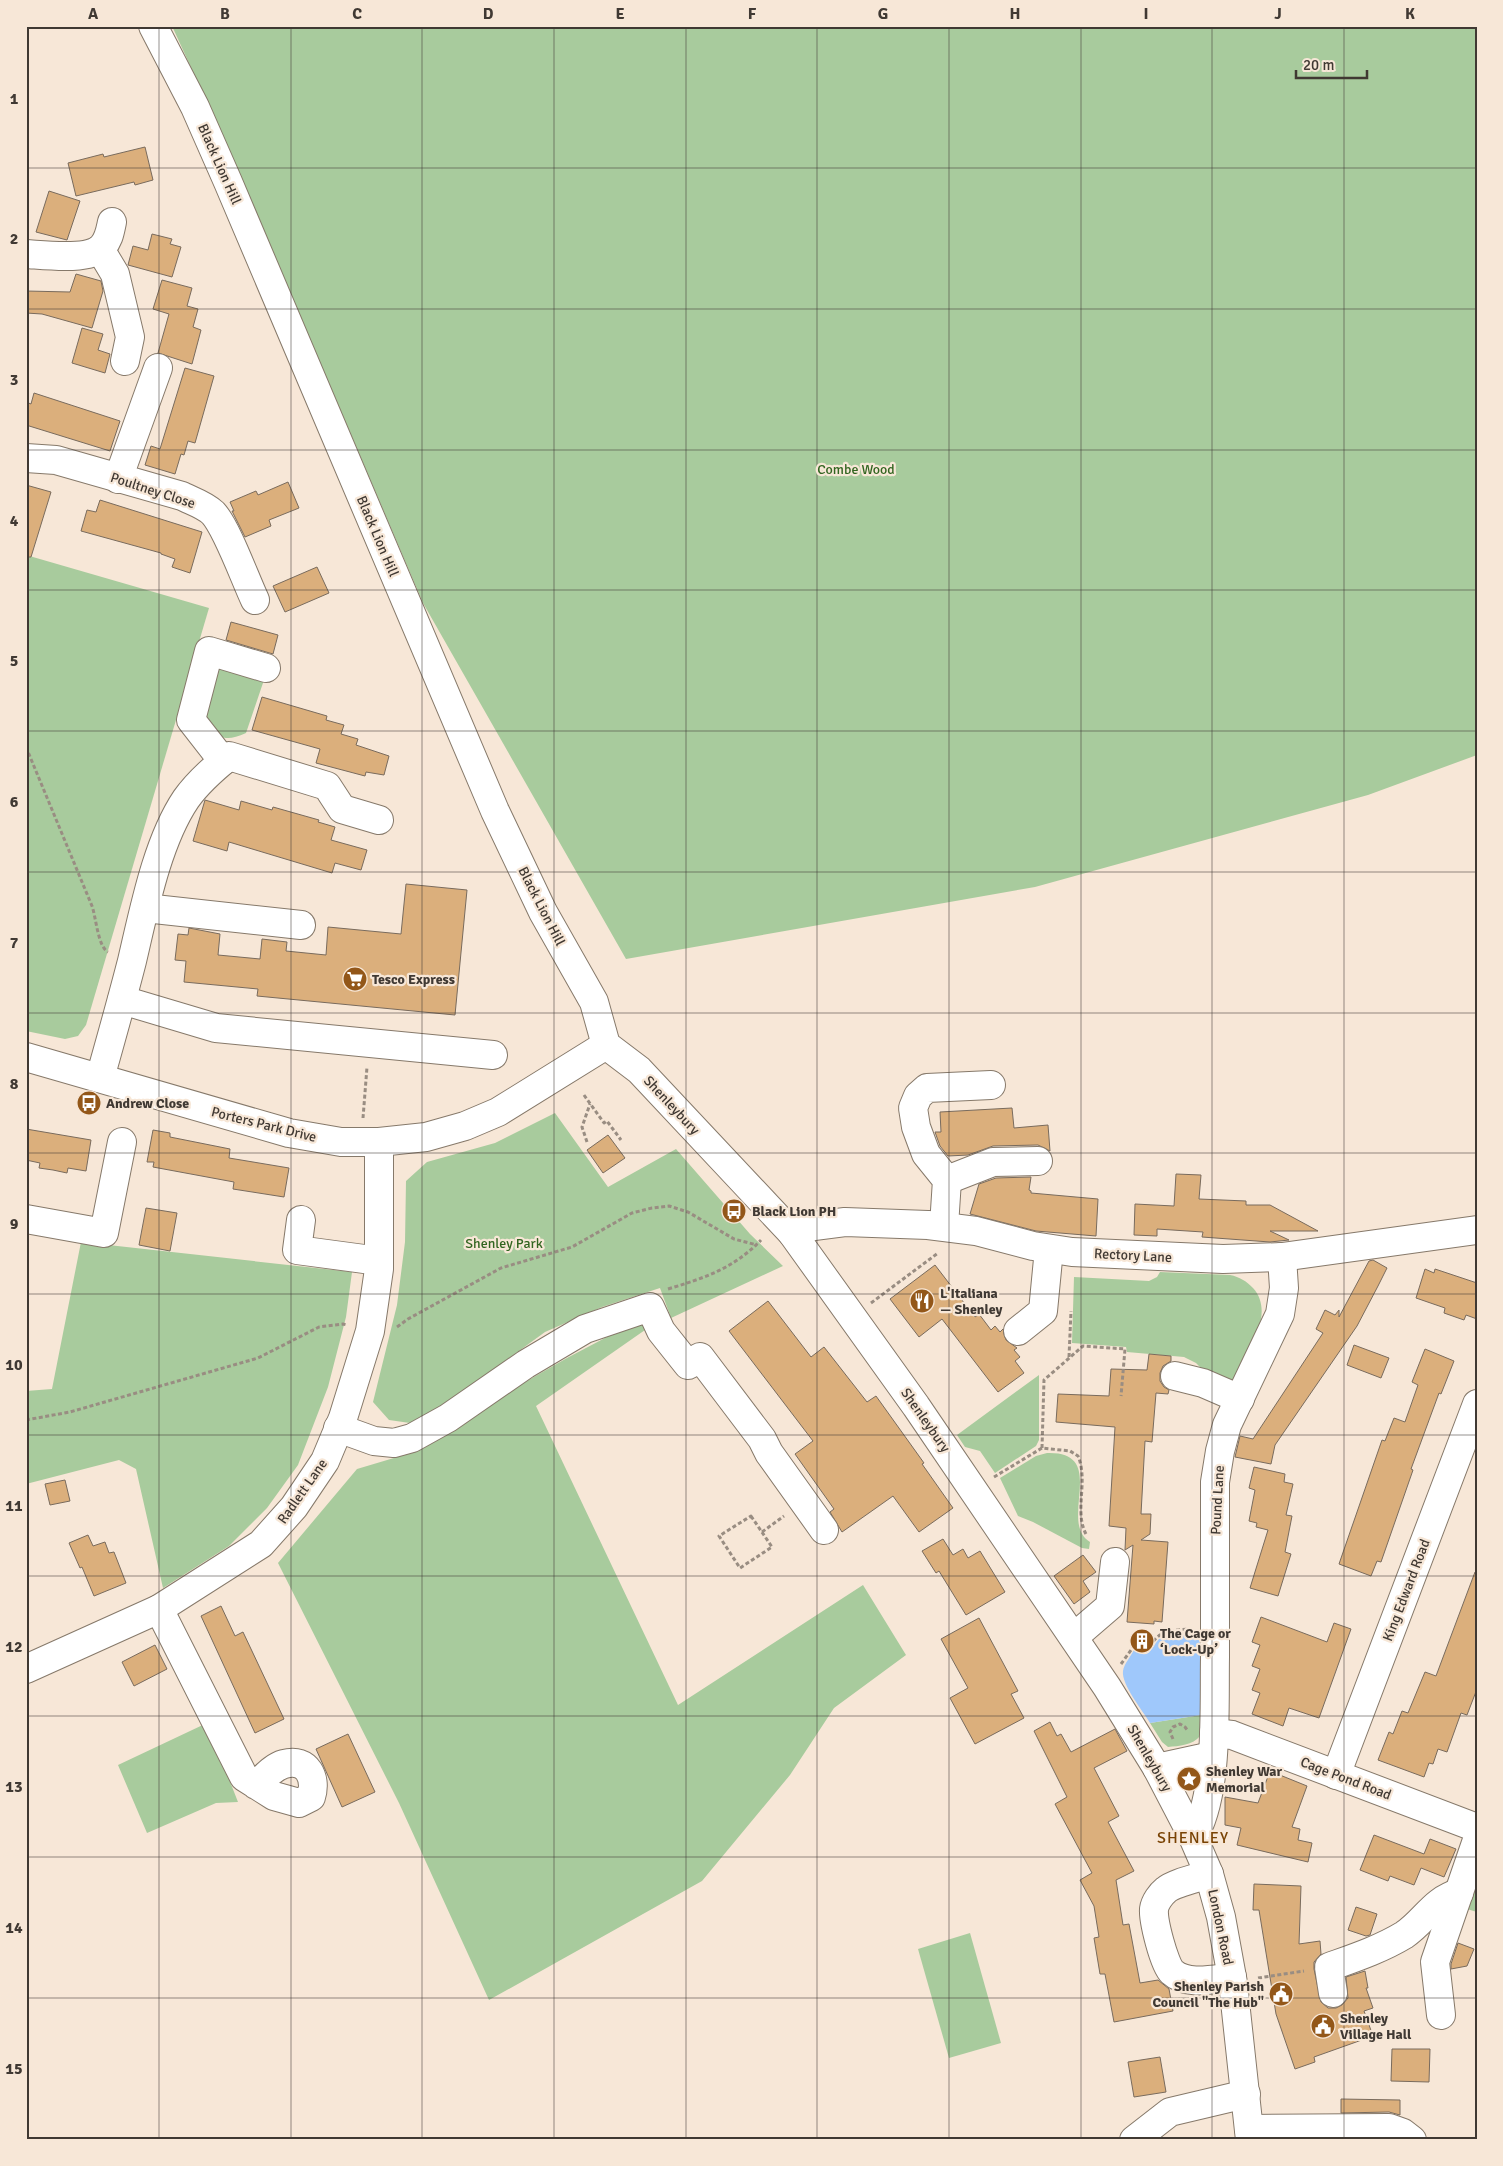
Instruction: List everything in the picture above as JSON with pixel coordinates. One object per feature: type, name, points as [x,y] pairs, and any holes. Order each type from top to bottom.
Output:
[{"type":"street","name":"Black Lion Hill","points":[[153,26],[195,108],[228,182],[495,811],[544,912],[594,1002],[606,1044]]},
{"type":"street","points":[[26,254],[86,255],[100,249],[109,237],[112,222]]},
{"type":"street","points":[[100,249],[115,274],[130,336],[125,361]]},
{"type":"street","points":[[118,478],[158,368]]},
{"type":"street","name":"Poultney Close","points":[[26,458],[56,460],[182,496],[213,513],[223,529],[255,600]]},
{"type":"street","points":[[222,761],[191,720],[209,651],[266,668]]},
{"type":"street","points":[[100,1078],[132,962],[144,908],[168,832],[186,799],[204,776],[229,756],[327,786],[342,809],[379,820]]},
{"type":"street","points":[[144,908],[301,925]]},
{"type":"street","points":[[122,1000],[216,1028],[492,1055]]},
{"type":"street","name":"Porters Park Drive","points":[[26,1057],[289,1133],[341,1142],[378,1142],[426,1136],[464,1126],[498,1112],[606,1044]]},
{"type":"street","name":"Shenleybury","points":[[606,1044],[639,1070],[792,1233],[974,1490],[1074,1637],[1131,1724],[1157,1768],[1193,1837]]},
{"type":"street","points":[[956,1228],[947,1180],[926,1154],[913,1108],[918,1096],[926,1088],[991,1085]]},
{"type":"street","points":[[26,1220],[104,1233],[122,1142]]},
{"type":"street","name":"Radlett Lane","points":[[26,1669],[159,1609],[261,1544],[294,1507],[325,1461],[370,1331],[379,1261],[378,1142]]},
{"type":"street","points":[[947,1180],[993,1162],[1038,1161]]},
{"type":"street","points":[[301,1220],[297,1250],[379,1261]]},
{"type":"street","name":"Rectory Lane","points":[[792,1233],[814,1226],[845,1222],[956,1228],[1049,1249],[1072,1252],[1223,1259],[1282,1257],[1477,1230]]},
{"type":"street","points":[[1018,1331],[1043,1311],[1049,1249]]},
{"type":"street","name":"Pound Lane","points":[[1193,1837],[1202,1824],[1208,1801],[1213,1744],[1215,1482],[1227,1425],[1280,1314],[1284,1288],[1282,1257]]},
{"type":"street","points":[[338,1428],[374,1441],[394,1443],[412,1438],[448,1418],[526,1364],[585,1329],[650,1307],[661,1331],[688,1365],[700,1357],[762,1439],[769,1453],[824,1530]]},
{"type":"street","points":[[1175,1376],[1203,1383],[1240,1400]]},
{"type":"street","name":"King Edward Road","points":[[1336,1775],[1477,1404]]},
{"type":"street","points":[[1074,1637],[1110,1606],[1115,1562]]},
{"type":"street","points":[[159,1609],[244,1777],[256,1785]]},
{"type":"street","name":"Cage Pond Road","points":[[1213,1744],[1232,1735],[1477,1828]]},
{"type":"street","points":[[1157,1768],[1213,1744]]},
{"type":"street","name":"London Road","points":[[1193,1837],[1210,1874],[1221,1917],[1232,1980],[1250,2134]]},
{"type":"street","points":[[1441,2015],[1435,1962],[1477,1840]]},
{"type":"street","points":[[1210,1874],[1167,1888],[1159,1897],[1154,1909],[1162,1956],[1172,1972],[1186,1978],[1200,1981],[1232,1980]]},
{"type":"street","points":[[1331,1980],[1368,1952],[1405,1934],[1446,1897],[1459,1893]]},
{"type":"street","points":[[1134,2140],[1170,2112],[1246,2094]]},
{"type":"street","points":[[1250,2134],[1389,2128],[1404,2133],[1412,2140]]},
{"type":"path","points":[[26,747],[97,919],[101,944],[105,950],[132,962]]},
{"type":"path","points":[[584,1095],[604,1123],[607,1121],[620,1140]]},
{"type":"path","points":[[587,1142],[582,1127],[590,1104]]},
{"type":"path","points":[[392,1332],[408,1319],[501,1268],[572,1246],[638,1211],[669,1206],[688,1212],[734,1239],[757,1244]]},
{"type":"path","points":[[853,1317],[956,1228]]},
{"type":"path","points":[[650,1307],[661,1291],[725,1269],[761,1240]]},
{"type":"path","points":[[26,1420],[70,1412],[258,1358],[319,1327],[343,1324],[352,1327]]},
{"type":"path","points":[[1042,1448],[1044,1380],[1083,1346],[1125,1349],[1121,1396]]},
{"type":"path","points":[[974,1490],[1042,1448],[1070,1452],[1078,1456],[1084,1474],[1081,1520],[1087,1536]]},
{"type":"path","points":[[752,1516],[772,1547],[740,1568],[719,1536],[752,1516]]},
{"type":"path","points":[[1118,1667],[1134,1646],[1140,1649],[1147,1649],[1151,1647],[1154,1640],[1163,1634],[1190,1629]]},
{"type":"path","points":[[1232,1980],[1331,1980]]},
{"type":"green space","name":"Combe Wood","points":[[172,26],[1477,26],[1477,755],[1368,795],[1035,887],[626,959],[423,603],[233,159]]},
{"type":"green space","points":[[26,555],[209,608],[86,1025],[78,1036],[65,1039],[26,1031]]},
{"type":"green space","points":[[214,666],[265,677],[246,733],[237,737],[229,738],[218,735],[198,712]]},
{"type":"green space","name":"Shenley Park","points":[[555,1113],[608,1187],[676,1149],[750,1234],[783,1266],[671,1318],[660,1288],[602,1307],[545,1332],[427,1418],[410,1423],[389,1420],[373,1402],[397,1305],[405,1242],[406,1181],[427,1162],[495,1143]]},
{"type":"green space","points":[[81,1242],[352,1272],[346,1317],[328,1387],[298,1465],[267,1508],[229,1546],[163,1588],[136,1469],[119,1460],[26,1484],[26,1391],[52,1389]]},
{"type":"green space","points":[[1160,1272],[1230,1275],[1243,1280],[1253,1288],[1260,1299],[1262,1310],[1260,1323],[1251,1349],[1232,1383],[1208,1375],[1196,1363],[1184,1357],[1127,1352],[1126,1347],[1072,1343],[1074,1277],[1149,1281],[1157,1277]]},
{"type":"green space","points":[[644,1322],[645,1330],[536,1406],[678,1705],[863,1585],[906,1655],[834,1708],[790,1775],[702,1881],[489,2000],[399,1803],[278,1563],[357,1469],[414,1452],[452,1431],[497,1398],[567,1358],[622,1329]]},
{"type":"green space","points":[[1039,1375],[1039,1440],[1036,1446],[995,1473],[980,1451],[965,1447],[957,1435]]},
{"type":"green space","points":[[1047,1453],[1066,1455],[1076,1463],[1080,1475],[1078,1519],[1081,1532],[1090,1542],[1089,1549],[1082,1548],[1018,1516],[1000,1478],[1036,1456]]},
{"type":"green space","points":[[1201,1715],[1200,1736],[1190,1743],[1181,1745],[1168,1747],[1162,1742],[1150,1723]]},
{"type":"green space","points":[[207,1723],[238,1802],[216,1803],[147,1833],[118,1765]]},
{"type":"green space","points":[[1477,1872],[1477,1912],[1460,1907]]},
{"type":"green space","points":[[970,1933],[1001,2043],[949,2058],[918,1949]]},
{"type":"water","points":[[1190,1633],[1201,1638],[1201,1715],[1150,1723],[1125,1683],[1123,1671],[1125,1666],[1134,1650],[1147,1654],[1159,1639]]},
{"type":"building","points":[[145,147],[153,180],[135,185],[134,182],[76,196],[68,163],[103,154],[104,157]]},
{"type":"building","points":[[49,191],[80,201],[67,240],[36,232]]},
{"type":"building","points":[[152,234],[172,239],[170,244],[181,247],[172,277],[128,265],[133,246],[148,250]]},
{"type":"building","points":[[76,274],[101,281],[103,291],[92,328],[42,314],[26,313],[26,291],[70,292]]},
{"type":"building","points":[[162,280],[192,288],[187,306],[198,309],[193,327],[201,330],[192,364],[158,353],[169,314],[153,309]]},
{"type":"building","points":[[82,328],[103,334],[98,350],[110,354],[105,373],[72,363]]},
{"type":"building","points":[[185,368],[214,376],[195,443],[188,441],[184,455],[181,454],[175,474],[145,465],[151,446],[160,449]]},
{"type":"building","points":[[34,393],[120,421],[110,451],[26,425],[26,402],[31,404]]},
{"type":"building","points":[[288,482],[299,508],[269,520],[271,526],[245,537],[232,511],[234,511],[230,502],[256,491],[258,495]]},
{"type":"building","points":[[26,485],[51,492],[31,557],[26,557]]},
{"type":"building","points":[[100,500],[202,532],[190,573],[172,567],[175,559],[161,553],[81,531],[87,510],[96,512]]},
{"type":"building","points":[[317,567],[329,593],[285,612],[273,586]]},
{"type":"building","points":[[231,622],[278,635],[273,654],[226,640]]},
{"type":"building","points":[[262,697],[327,716],[326,720],[344,725],[341,734],[358,739],[356,745],[389,756],[384,775],[366,772],[365,776],[316,763],[320,749],[252,730]]},
{"type":"building","points":[[205,800],[239,810],[241,801],[272,810],[273,807],[319,820],[318,822],[335,827],[331,840],[367,850],[361,870],[335,863],[332,873],[229,842],[227,851],[193,841]]},
{"type":"building","points":[[406,884],[467,890],[455,1015],[257,996],[258,989],[184,982],[186,961],[175,960],[178,934],[188,935],[189,928],[220,934],[218,955],[260,959],[262,939],[287,942],[286,951],[326,955],[328,927],[401,934]]},
{"type":"building","points":[[1012,1108],[1014,1128],[1048,1125],[1050,1151],[1038,1145],[993,1146],[968,1155],[948,1156],[940,1146],[935,1132],[941,1132],[940,1112]]},
{"type":"building","points":[[26,1129],[91,1140],[86,1171],[68,1168],[67,1173],[39,1168],[40,1163],[26,1160]]},
{"type":"building","points":[[153,1130],[170,1133],[170,1137],[230,1149],[229,1158],[289,1168],[284,1197],[233,1189],[234,1182],[153,1167],[154,1162],[147,1162]]},
{"type":"building","points":[[608,1135],[625,1158],[603,1173],[587,1150]]},
{"type":"building","points":[[1176,1174],[1201,1175],[1199,1199],[1246,1201],[1246,1205],[1270,1205],[1318,1231],[1270,1231],[1289,1240],[1270,1242],[1202,1237],[1203,1232],[1157,1229],[1157,1236],[1134,1235],[1135,1204],[1174,1206]]},
{"type":"building","points":[[1031,1177],[1029,1190],[1031,1193],[1098,1199],[1096,1236],[1036,1231],[970,1214],[979,1184],[996,1178]]},
{"type":"building","points":[[146,1208],[177,1213],[170,1251],[139,1245]]},
{"type":"building","points":[[1373,1260],[1387,1268],[1378,1286],[1357,1326],[1275,1445],[1271,1464],[1235,1457],[1240,1436],[1253,1439],[1323,1333],[1316,1329],[1325,1310],[1335,1315],[1339,1310],[1339,1317],[1369,1261]]},
{"type":"building","points":[[935,1265],[975,1317],[979,1314],[991,1330],[995,1326],[1000,1332],[1003,1329],[1006,1340],[1017,1348],[1014,1350],[1020,1357],[1015,1361],[1024,1373],[998,1392],[942,1319],[919,1337],[890,1299]]},
{"type":"building","points":[[1425,1269],[1434,1273],[1435,1269],[1477,1283],[1477,1319],[1466,1315],[1464,1320],[1444,1313],[1445,1308],[1416,1298]]},
{"type":"building","points":[[768,1301],[811,1357],[824,1347],[867,1402],[876,1396],[924,1463],[922,1464],[953,1508],[919,1532],[893,1496],[842,1532],[830,1512],[834,1509],[795,1454],[813,1441],[729,1331]]},
{"type":"building","points":[[1354,1345],[1389,1358],[1381,1378],[1347,1365]]},
{"type":"building","points":[[1425,1349],[1454,1361],[1441,1394],[1439,1393],[1411,1469],[1413,1470],[1381,1562],[1377,1561],[1371,1576],[1339,1564],[1382,1440],[1385,1441],[1394,1418],[1405,1422],[1418,1385],[1412,1382]]},
{"type":"building","points":[[1149,1354],[1171,1356],[1171,1361],[1163,1366],[1160,1373],[1160,1381],[1169,1390],[1168,1394],[1156,1393],[1152,1442],[1145,1441],[1141,1514],[1151,1514],[1150,1534],[1141,1540],[1168,1542],[1162,1622],[1154,1621],[1154,1624],[1127,1622],[1133,1545],[1125,1550],[1126,1528],[1109,1526],[1115,1427],[1056,1422],[1058,1394],[1109,1396],[1111,1369],[1147,1370]]},
{"type":"building","points":[[1254,1467],[1285,1474],[1284,1482],[1293,1484],[1286,1515],[1292,1516],[1285,1552],[1291,1554],[1278,1596],[1250,1588],[1268,1530],[1256,1527],[1257,1523],[1249,1521],[1255,1490],[1249,1488]]},
{"type":"building","points":[[65,1480],[70,1501],[50,1505],[45,1484]]},
{"type":"building","points":[[88,1535],[93,1546],[105,1542],[109,1553],[114,1552],[126,1583],[94,1596],[82,1567],[80,1568],[69,1543]]},
{"type":"building","points":[[943,1539],[953,1555],[963,1549],[968,1558],[980,1551],[1005,1592],[966,1615],[939,1571],[936,1573],[922,1551]]},
{"type":"building","points":[[1083,1555],[1096,1572],[1083,1581],[1090,1592],[1074,1604],[1054,1576]]},
{"type":"building","points":[[1475,1572],[1477,1573],[1477,1689],[1467,1715],[1461,1713],[1447,1752],[1438,1749],[1433,1764],[1429,1763],[1424,1777],[1378,1760],[1389,1732],[1393,1734],[1402,1711],[1408,1713],[1425,1672],[1436,1676]]},
{"type":"building","points":[[221,1606],[235,1636],[243,1632],[284,1719],[255,1733],[201,1616]]},
{"type":"building","points":[[1261,1617],[1327,1642],[1334,1623],[1351,1629],[1319,1718],[1289,1708],[1283,1726],[1252,1714],[1260,1693],[1252,1690],[1260,1669],[1252,1666],[1260,1645],[1252,1642]]},
{"type":"building","points":[[979,1618],[1018,1691],[1011,1694],[1024,1718],[975,1744],[950,1698],[968,1688],[941,1639]]},
{"type":"building","points":[[155,1645],[167,1669],[134,1686],[122,1662]]},
{"type":"building","points":[[1050,1722],[1057,1736],[1061,1734],[1071,1752],[1115,1729],[1127,1751],[1094,1768],[1119,1816],[1108,1822],[1134,1871],[1116,1880],[1123,1925],[1129,1924],[1140,1983],[1158,1980],[1169,1989],[1173,2011],[1114,2022],[1105,1974],[1100,1974],[1094,1938],[1099,1937],[1094,1906],[1080,1880],[1092,1873],[1055,1804],[1067,1797],[1034,1731]]},
{"type":"building","points":[[348,1734],[375,1792],[342,1807],[316,1749]]},
{"type":"building","points":[[1270,1771],[1307,1786],[1292,1827],[1300,1829],[1298,1840],[1312,1843],[1308,1862],[1237,1845],[1241,1828],[1225,1825],[1225,1797],[1258,1803]]},
{"type":"building","points":[[1374,1835],[1424,1854],[1430,1839],[1456,1849],[1444,1877],[1421,1868],[1414,1885],[1390,1876],[1388,1881],[1360,1870]]},
{"type":"building","points":[[1254,1884],[1301,1886],[1299,1944],[1320,1941],[1321,1954],[1314,1962],[1314,1969],[1321,2002],[1328,2008],[1336,2008],[1342,2005],[1348,1998],[1346,1977],[1365,1971],[1368,1988],[1366,1988],[1373,2008],[1364,2011],[1373,2036],[1314,2057],[1315,2062],[1295,2069],[1276,2014],[1259,1910],[1253,1910]]},
{"type":"building","points":[[1356,1907],[1377,1914],[1370,1935],[1366,1936],[1348,1930]]},
{"type":"building","points":[[1458,1943],[1474,1949],[1467,1966],[1451,1969],[1451,1964]]},
{"type":"building","points":[[1392,2049],[1430,2049],[1429,2082],[1391,2081]]},
{"type":"building","points":[[1160,2057],[1166,2092],[1134,2097],[1128,2062]]},
{"type":"building","points":[[1341,2099],[1400,2100],[1400,2115],[1389,2112],[1341,2113]]},
{"type":"place","name":"Tesco Express","points":[[355,979]]},
{"type":"place","name":"Andrew Close","points":[[89,1103]]},
{"type":"place","name":"Black Lion PH","points":[[734,1211]]},
{"type":"place","name":"L'Italiana — Shenley","points":[[922,1301]]},
{"type":"place","name":"The Cage or ‘Lock-Up’","points":[[1142,1641]]},
{"type":"place","name":"Shenley War Memorial","points":[[1189,1779]]},
{"type":"place","name":"Shenley Parish Council \"The Hub\"","points":[[1281,1994]]},
{"type":"place","name":"Shenley Village Hall","points":[[1323,2026]]},
{"type":"district","name":"SHENLEY","points":[[1193,1837]]}]
